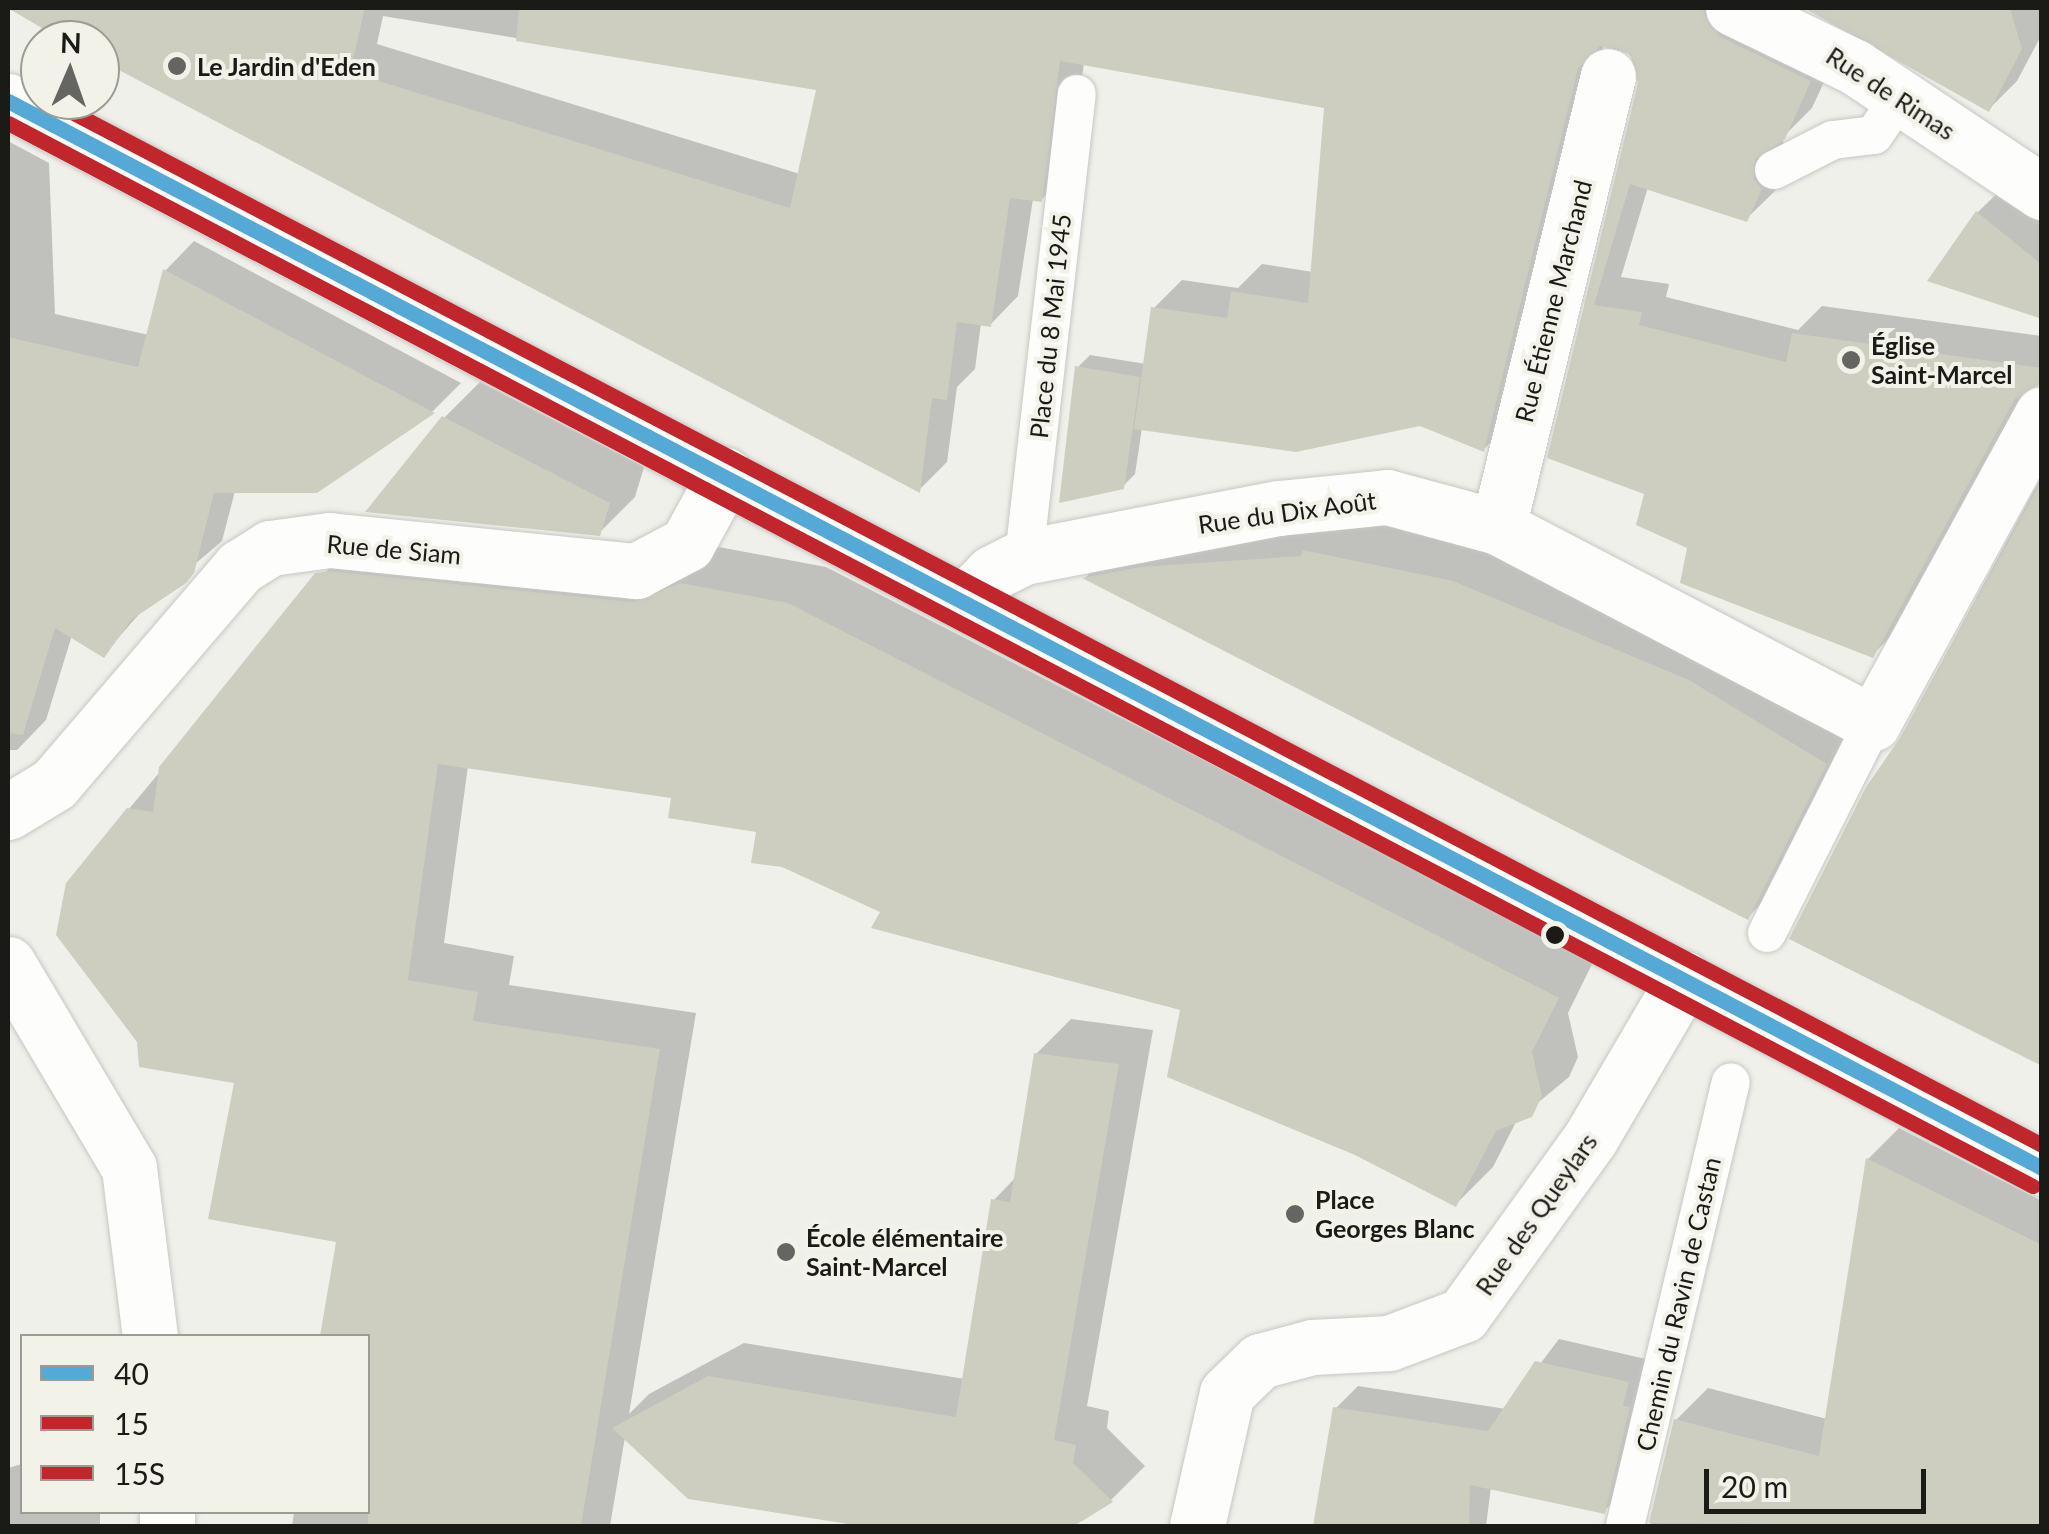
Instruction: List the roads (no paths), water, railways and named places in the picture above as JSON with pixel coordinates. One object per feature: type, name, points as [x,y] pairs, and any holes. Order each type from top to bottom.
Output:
[{"type":"street","name":"Rue de Rimas","points":[[1733,8],[1791,30],[2042,192]]},
{"type":"street","name":"Rue Étienne Marchand","points":[[1498,527],[1608,76]]},
{"type":"street","points":[[8,101],[966,600],[2042,1168]]},
{"type":"street","points":[[1873,723],[2042,414]]},
{"type":"street","name":"Rue de Siam","points":[[8,812],[54,784],[240,567],[270,548],[329,540],[636,571],[687,544],[725,475]]},
{"type":"street","name":"Rue du Dix Août","points":[[966,600],[992,574],[1024,557],[1279,508],[1387,497],[1498,527],[1873,723]]},
{"type":"street","points":[[8,964],[129,1168],[150,1334]]},
{"type":"street","name":"Rue des Queylars","points":[[1197,1526],[1227,1393],[1260,1361],[1312,1346],[1389,1343],[1463,1315],[1590,1138],[1684,979]]},
{"type":"lane","name":"Place du 8 Mai 1945","points":[[1024,557],[1076,94]]},
{"type":"lane","points":[[1774,170],[1833,140],[1874,136],[1900,97]]},
{"type":"lane","points":[[1768,933],[1873,723]]},
{"type":"lane","name":"Chemin du Ravin de Castan","points":[[1625,1526],[1730,1082]]},
{"type":"place","name":"Le Jardin d'Eden","points":[[177,66]]},
{"type":"place","name":"Église Saint-Marcel","points":[[1851,360]]},
{"type":"place","name":"Place Georges Blanc","points":[[1295,1214]]},
{"type":"place","name":"École élémentaire Saint-Marcel","points":[[786,1252]]}]
